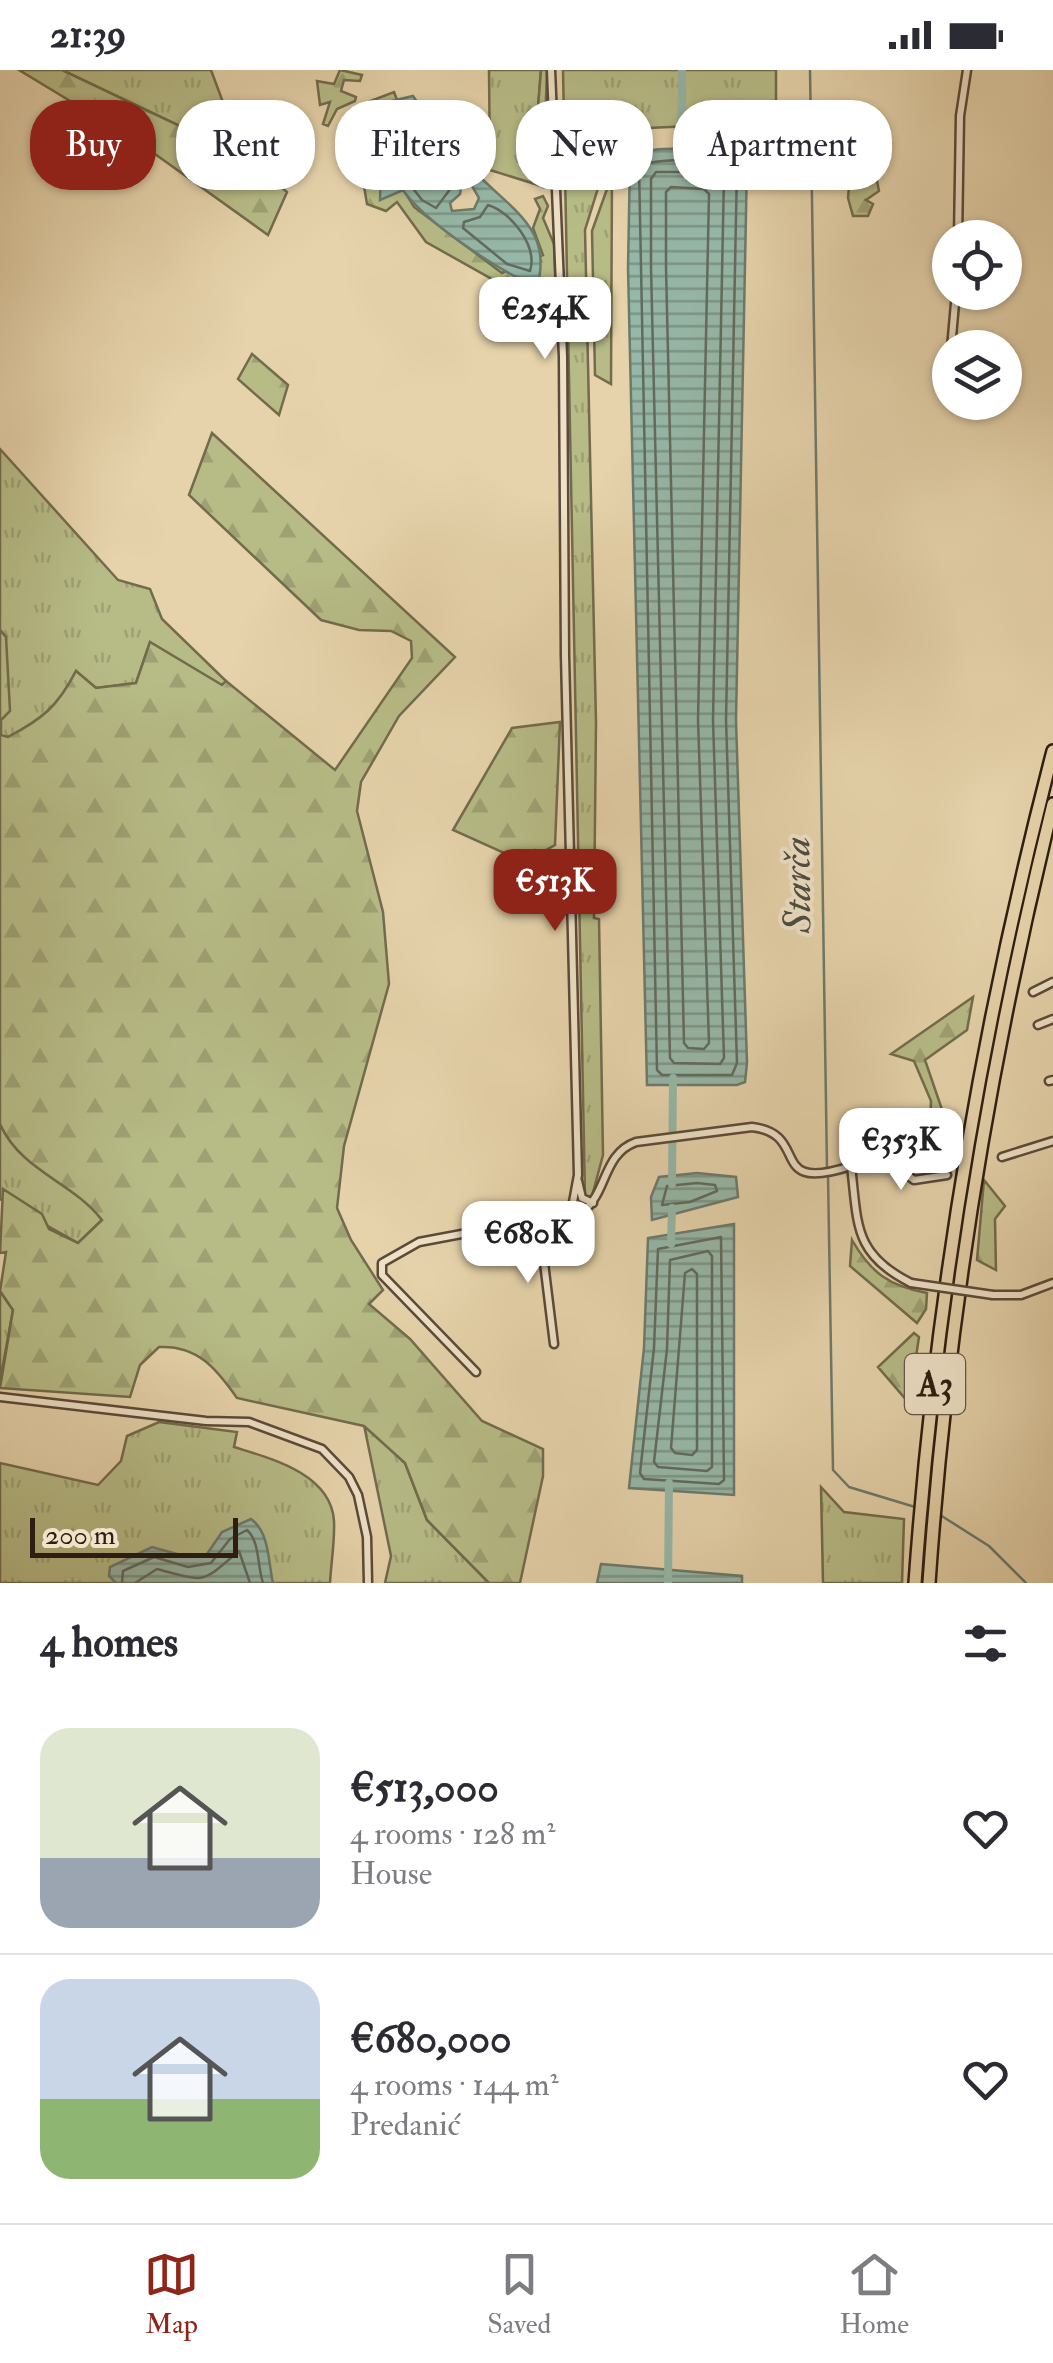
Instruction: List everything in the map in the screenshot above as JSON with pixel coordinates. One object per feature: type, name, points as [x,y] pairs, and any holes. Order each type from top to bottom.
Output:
[{"type":"highway","name":"A3","points":[[928,1583],[922,1497],[949,1270],[984,1056],[1053,751]]},
{"type":"highway","name":"A3","points":[[914,1583],[936,1498],[973,1200],[996,1062],[1053,804]]},
{"type":"street","points":[[551,70],[563,357],[565,656],[578,1190],[585,1202],[593,1203]]},
{"type":"street","points":[[958,220],[960,116],[967,70]]},
{"type":"street","points":[[1033,992],[1053,982]]},
{"type":"street","points":[[1038,1026],[1053,1019]]},
{"type":"street","points":[[476,1372],[387,1281],[380,1270],[382,1264],[420,1242],[539,1222],[593,1203],[604,1175],[623,1146],[650,1139],[769,1129],[785,1145],[797,1170],[822,1175],[880,1156],[914,1180],[947,1174]]},
{"type":"street","points":[[1002,1157],[1053,1141]]},
{"type":"street","points":[[851,1166],[866,1246],[875,1262],[911,1282],[993,1295],[1021,1295],[1053,1283]]},
{"type":"street","points":[[572,1213],[578,1175]]},
{"type":"street","points":[[539,1222],[554,1344]]},
{"type":"street","points":[[0,1397],[206,1421],[250,1422],[322,1450],[337,1463],[358,1495],[367,1536],[368,1583]]},
{"type":"green space","points":[[19,70],[62,70],[125,100],[68,100]]},
{"type":"green space","points":[[62,70],[211,70],[222,100],[176,100],[176,124],[156,115],[156,100],[125,100]]},
{"type":"green space","points":[[340,70],[362,75],[360,81],[344,80],[341,91],[355,100],[335,100],[335,113],[328,126],[323,124],[330,102],[320,105],[317,81],[334,84]]},
{"type":"green space","points":[[489,70],[541,70],[539,100],[516,100],[516,178],[496,172],[496,100],[489,100]]},
{"type":"green space","points":[[541,70],[547,70],[546,100],[539,100]]},
{"type":"green space","points":[[563,70],[776,70],[776,100],[673,100],[673,127],[653,128],[653,100],[564,100]]},
{"type":"green space","points":[[394,92],[397,100],[373,100]]},
{"type":"green space","points":[[156,115],[176,124],[176,169],[156,155]]},
{"type":"green space","points":[[205,190],[285,190],[268,235]]},
{"type":"green space","points":[[365,190],[382,190],[381,199],[404,190],[414,207],[502,273],[543,255],[533,228],[540,209],[535,199],[543,196],[548,206],[543,218],[554,244],[556,298],[545,309],[426,242],[397,202],[386,211],[367,204]]},
{"type":"green space","points":[[565,190],[597,190],[585,230],[596,722],[594,918],[599,919],[603,1155],[592,1196],[585,1197]]},
{"type":"green space","points":[[607,190],[612,190],[611,384],[595,375],[592,231]]},
{"type":"green space","points":[[849,190],[879,190],[866,200],[873,204],[868,216],[853,216]]},
{"type":"green space","points":[[252,354],[288,385],[279,415],[238,379]]},
{"type":"green space","points":[[212,433],[455,657],[399,716],[361,782],[357,811],[383,912],[389,984],[344,1146],[337,1208],[351,1240],[383,1290],[369,1304],[410,1339],[482,1421],[543,1449],[543,1476],[520,1583],[489,1583],[427,1520],[405,1463],[364,1426],[237,1398],[213,1368],[195,1354],[159,1347],[140,1365],[130,1397],[0,1388],[13,1310],[0,1291],[6,1252],[0,1253],[3,1189],[42,1214],[49,1229],[78,1243],[102,1220],[21,1154],[0,1124],[0,630],[6,637],[10,711],[1,720],[1,735],[8,737],[40,717],[56,703],[76,671],[96,688],[136,683],[150,642],[222,685],[226,681],[335,770],[412,658],[411,641],[391,631],[359,630],[321,620],[189,495]]},
{"type":"green space","points":[[0,449],[118,580],[150,589],[162,619],[226,681],[223,686],[150,642],[136,683],[96,688],[76,671],[56,703],[40,717],[8,737],[0,735],[6,637],[0,630]]},
{"type":"green space","points":[[560,722],[555,845],[524,862],[453,830],[512,728]]},
{"type":"green space","points":[[973,997],[967,1030],[925,1060],[950,1133],[929,1144],[931,1101],[914,1061],[891,1054]]},
{"type":"green space","points":[[887,1119],[892,1141],[876,1148],[871,1124]]},
{"type":"green space","points":[[0,1124],[21,1154],[102,1220],[78,1243],[0,1199]]},
{"type":"green space","points":[[984,1180],[1005,1206],[995,1219],[996,1270],[977,1260]]},
{"type":"green space","points":[[852,1240],[882,1276],[927,1293],[926,1309],[917,1323],[850,1266]]},
{"type":"green space","points":[[0,1291],[13,1310],[0,1381]]},
{"type":"green space","points":[[914,1333],[919,1337],[909,1403],[878,1367]]},
{"type":"green space","points":[[159,1422],[237,1432],[234,1447],[280,1463],[310,1479],[330,1504],[334,1521],[330,1583],[0,1583],[0,1463],[98,1485],[121,1461],[127,1436]]},
{"type":"green space","points":[[364,1425],[405,1463],[427,1520],[489,1583],[385,1583],[391,1556]]},
{"type":"green space","points":[[821,1487],[844,1512],[904,1519],[902,1583],[823,1583]]},
{"type":"water","points":[[673,149],[673,190],[746,190],[736,720],[747,1063],[745,1082],[737,1085],[647,1085],[628,268],[629,190],[653,190],[653,150]]},
{"type":"water","points":[[380,190],[403,190],[380,200]]},
{"type":"water","points":[[403,190],[461,190],[450,203],[452,211],[474,209],[479,198],[474,190],[494,190],[517,211],[535,236],[541,268],[537,287],[464,245]]},
{"type":"water","points":[[697,1173],[736,1177],[738,1197],[652,1220],[651,1197],[659,1177]]},
{"type":"water","points":[[734,1224],[734,1495],[629,1488],[644,1348],[648,1238]]},
{"type":"water","points":[[251,1519],[265,1540],[273,1583],[116,1583],[109,1576],[110,1567],[152,1547],[188,1557],[207,1554],[222,1532]]},
{"type":"water","points":[[601,1564],[742,1576],[742,1583],[597,1583]]},
{"type":"waterway","points":[[682,70],[682,100]]},
{"type":"waterway","name":"Starča","points":[[810,70],[827,1168]]},
{"type":"waterway","points":[[672,1184],[673,1078]]},
{"type":"waterway","name":"Starča","points":[[828,1176],[833,1470],[849,1487],[915,1507]]},
{"type":"waterway","points":[[671,1244],[672,1208]]},
{"type":"waterway","points":[[668,1583],[669,1483]]},
{"type":"waterway","name":"Starča","points":[[937,1513],[989,1546],[1026,1583]]}]
